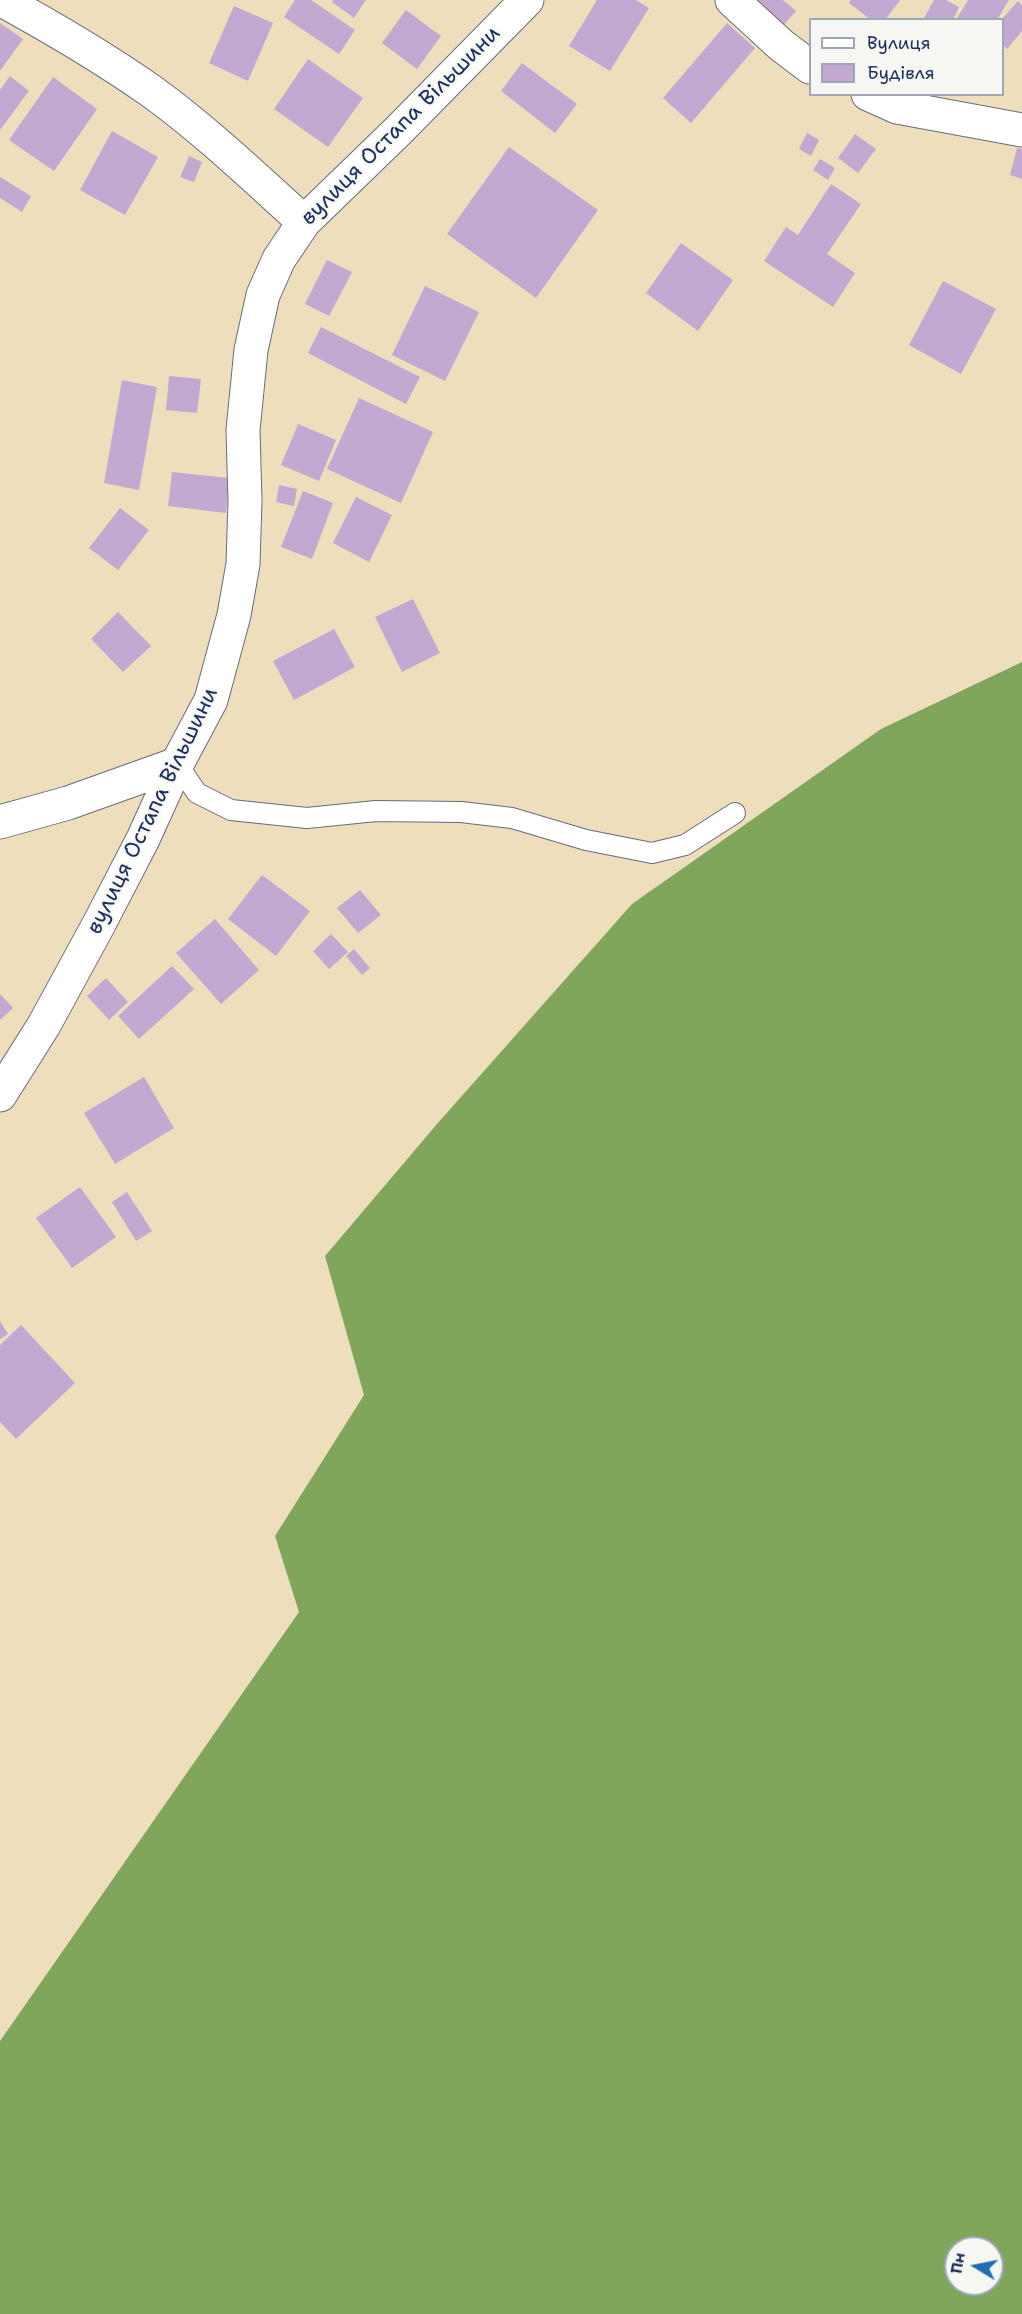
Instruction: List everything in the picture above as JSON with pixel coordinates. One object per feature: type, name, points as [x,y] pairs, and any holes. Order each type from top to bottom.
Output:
[{"type":"street","points":[[2,0],[42,22],[151,91],[224,150],[304,222]]},
{"type":"street","name":"вулиця Остапа Вільшини","points":[[0,1095],[44,1025],[99,924],[211,700],[234,615],[243,564],[245,501],[243,430],[251,350],[263,295],[279,259],[304,222],[398,131],[527,0]]},
{"type":"street","points":[[732,0],[781,45],[809,66]]},
{"type":"street","points":[[872,96],[897,107],[1022,130]]},
{"type":"street","points":[[0,822],[68,803],[177,764]]},
{"type":"lane","points":[[177,764],[197,793],[231,810],[307,818],[376,811],[461,812],[512,818],[586,840],[652,853],[685,845],[735,813]]},
{"type":"green space","points":[[1022,662],[1022,2314],[0,2314],[0,2041],[299,1612],[275,1536],[364,1395],[325,1256],[437,1124],[632,904],[881,729]]},
{"type":"building","points":[[295,0],[311,0],[355,30],[339,54],[284,17]]},
{"type":"building","points":[[333,0],[366,0],[354,18],[332,2]]},
{"type":"building","points":[[597,0],[636,0],[649,8],[610,71],[569,46]]},
{"type":"building","points":[[745,0],[783,0],[796,11],[780,29]]},
{"type":"building","points":[[851,0],[900,0],[886,18],[868,18],[849,3]]},
{"type":"building","points":[[934,0],[946,0],[959,7],[954,18],[924,18]]},
{"type":"building","points":[[968,0],[1009,0],[998,18],[957,18]]},
{"type":"building","points":[[1018,1],[1022,5],[1022,31],[1007,49],[1004,46],[1003,18]]},
{"type":"building","points":[[234,6],[273,23],[248,81],[209,63]]},
{"type":"building","points":[[406,10],[441,36],[417,69],[382,43]]},
{"type":"building","points":[[0,23],[23,39],[0,71]]},
{"type":"building","points":[[727,23],[755,48],[691,123],[663,98]]},
{"type":"building","points":[[308,59],[363,98],[328,147],[274,109]]},
{"type":"building","points":[[522,63],[577,104],[555,133],[501,91]]},
{"type":"building","points":[[10,76],[29,91],[0,130],[0,90]]},
{"type":"building","points":[[53,77],[97,109],[54,171],[9,140]]},
{"type":"building","points":[[112,131],[158,157],[125,215],[80,190]]},
{"type":"building","points":[[807,133],[819,140],[811,156],[799,149]]},
{"type":"building","points":[[855,134],[876,149],[858,173],[838,158]]},
{"type":"building","points":[[509,147],[598,210],[536,298],[447,234]]},
{"type":"building","points":[[1017,148],[1022,149],[1022,179],[1010,175]]},
{"type":"building","points":[[189,156],[202,162],[194,182],[180,177]]},
{"type":"building","points":[[820,159],[835,168],[828,180],[813,170]]},
{"type":"building","points":[[0,177],[31,196],[22,212],[0,198]]},
{"type":"building","points":[[831,184],[861,204],[827,254],[855,273],[833,307],[764,261],[786,227],[798,235]]},
{"type":"building","points":[[681,243],[733,280],[698,331],[646,293]]},
{"type":"building","points":[[327,260],[352,272],[329,316],[305,304]]},
{"type":"building","points":[[943,281],[996,309],[961,374],[909,345]]},
{"type":"building","points":[[425,286],[479,312],[445,381],[392,355]]},
{"type":"building","points":[[321,327],[420,377],[406,404],[308,353]]},
{"type":"building","points":[[169,376],[201,379],[197,413],[166,410]]},
{"type":"building","points":[[122,380],[157,387],[139,490],[104,483]]},
{"type":"building","points":[[359,398],[433,432],[401,503],[327,469]]},
{"type":"building","points":[[298,424],[336,440],[319,481],[281,465]]},
{"type":"building","points":[[172,472],[229,478],[226,513],[168,506]]},
{"type":"building","points":[[279,485],[297,489],[294,506],[276,502]]},
{"type":"building","points":[[303,491],[333,503],[312,559],[281,547]]},
{"type":"building","points":[[356,497],[392,515],[369,562],[333,543]]},
{"type":"building","points":[[120,508],[149,530],[118,570],[89,548]]},
{"type":"building","points":[[413,599],[440,653],[402,672],[375,617]]},
{"type":"building","points":[[118,612],[151,646],[123,672],[91,639]]},
{"type":"building","points":[[334,629],[355,667],[294,700],[273,661]]},
{"type":"building","points":[[262,875],[310,911],[276,956],[228,919]]},
{"type":"building","points":[[360,890],[381,915],[358,933],[337,908]]},
{"type":"building","points":[[215,919],[259,970],[221,1004],[176,953]]},
{"type":"building","points":[[331,934],[348,952],[329,969],[313,951]]},
{"type":"building","points":[[354,949],[370,968],[362,975],[346,956]]},
{"type":"building","points":[[172,966],[194,989],[139,1039],[118,1016]]},
{"type":"building","points":[[106,978],[128,1002],[109,1020],[87,996]]},
{"type":"building","points":[[0,994],[13,1008],[0,1020]]},
{"type":"building","points":[[144,1077],[174,1128],[115,1164],[84,1113]]},
{"type":"building","points":[[80,1187],[116,1237],[72,1268],[36,1218]]},
{"type":"building","points":[[127,1192],[152,1231],[136,1241],[112,1202]]},
{"type":"building","points":[[0,1321],[8,1334],[0,1339]]},
{"type":"building","points":[[21,1325],[75,1383],[16,1439],[0,1422],[0,1345]]}]
